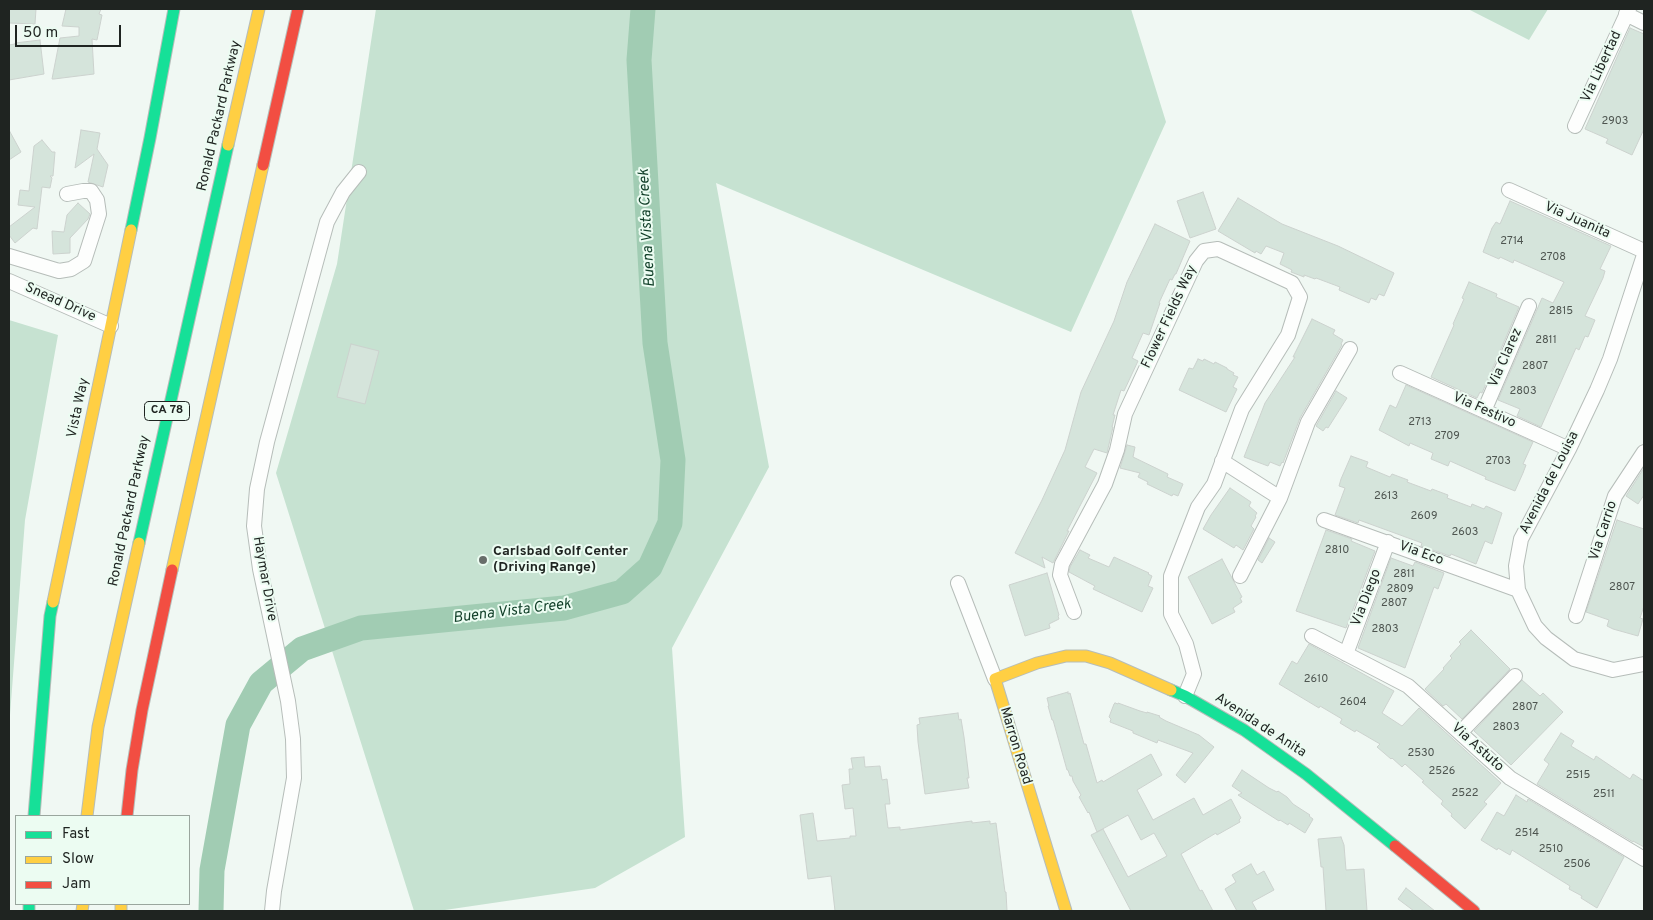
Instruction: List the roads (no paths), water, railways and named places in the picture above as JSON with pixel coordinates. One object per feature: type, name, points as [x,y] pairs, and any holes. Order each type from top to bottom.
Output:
[{"type":"main road","name":"Vista Way","points":[[34,815],[50,616],[150,138],[174,9]]},
{"type":"main road","name":"Ronald Packard Parkway","points":[[88,815],[98,727],[111,665],[259,9]]},
{"type":"main road","name":"CA 78","points":[[127,815],[132,770],[154,651],[298,9]]},
{"type":"main road","name":"Avenida de Anita","points":[[994,679],[1037,663],[1066,656],[1086,656],[1110,663],[1185,696],[1244,730],[1306,774],[1474,911]]},
{"type":"main road","name":"Marron Road","points":[[994,679],[1066,911]]},
{"type":"street","points":[[1628,12],[1644,23]]},
{"type":"street","name":"Via Libertad","points":[[1575,126],[1628,12]]},
{"type":"street","name":"Haymar Drive","points":[[272,911],[294,778],[293,739],[288,702],[260,569],[254,526],[257,489],[266,442],[327,222],[343,192],[359,172]]},
{"type":"street","name":"Via Juanita","points":[[1509,190],[1644,251]]},
{"type":"street","points":[[9,256],[59,271],[71,269],[84,261],[99,214],[97,200],[91,191],[67,194]]},
{"type":"street","name":"Flower Fields Way","points":[[1074,612],[1060,574],[1062,564],[1105,484],[1117,450],[1125,414],[1196,261],[1204,251],[1218,249],[1292,282],[1300,297],[1288,335],[1242,409],[1214,484],[1198,507],[1171,576],[1171,614],[1186,644],[1194,674],[1185,696]]},
{"type":"street","name":"Avenida de Louisa","points":[[1644,255],[1610,359],[1569,449],[1521,539],[1516,566],[1518,590],[1535,626],[1546,638],[1574,659],[1613,670],[1644,664]]},
{"type":"street","name":"Snead Drive","points":[[9,281],[111,326]]},
{"type":"street","name":"Via Clarez","points":[[1484,411],[1529,306]]},
{"type":"street","points":[[1240,576],[1280,498],[1308,422],[1350,349]]},
{"type":"street","name":"Via Festivo","points":[[1400,373],[1569,449]]},
{"type":"street","name":"Via Carrio","points":[[1576,616],[1615,496],[1644,452]]},
{"type":"street","points":[[1222,461],[1280,498]]},
{"type":"street","name":"Via Eco","points":[[1324,520],[1518,590]]},
{"type":"street","name":"Via Diego","points":[[1346,654],[1388,542]]},
{"type":"street","name":"Marron Road","points":[[958,583],[994,679]]},
{"type":"street","name":"Via Astuto","points":[[1312,636],[1408,686],[1510,778],[1644,858]]},
{"type":"street","points":[[1460,733],[1515,676]]},
{"type":"waterway","name":"Buena Vista Creek","points":[[211,911],[212,870],[238,725],[261,683],[302,649],[361,628],[564,608],[622,592],[650,567],[670,523],[673,460],[655,343],[639,60],[643,9]]},
{"type":"place","name":"Carlsbad Golf Center (Driving Range)","points":[[483,560]]}]
